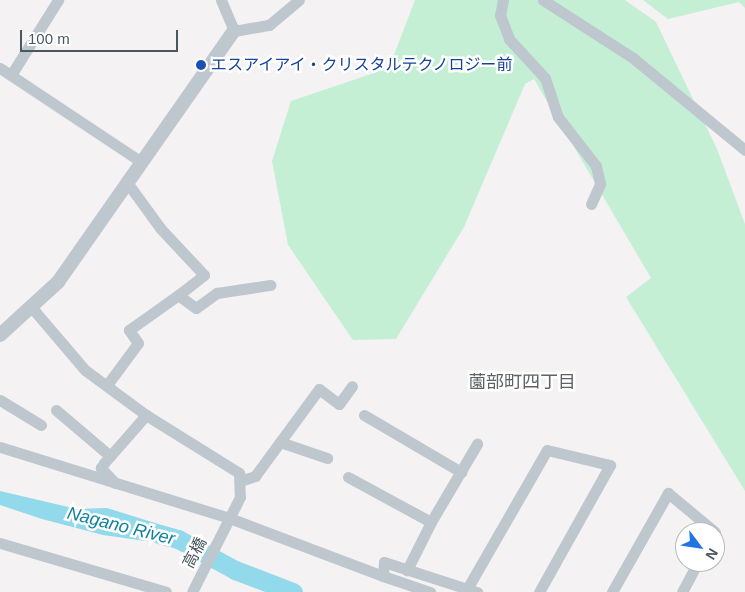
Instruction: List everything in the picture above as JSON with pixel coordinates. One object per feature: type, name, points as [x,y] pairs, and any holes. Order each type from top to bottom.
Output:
[{"type":"street","points":[[11,75],[58,0]]},
{"type":"street","points":[[221,0],[234,31]]},
{"type":"street","points":[[0,335],[33,309],[75,259],[126,181],[234,31],[269,25],[299,0]]},
{"type":"street","points":[[503,0],[500,15],[509,39],[545,78],[558,117],[596,166],[600,184],[591,204]]},
{"type":"street","points":[[542,0],[633,58],[745,150]]},
{"type":"street","points":[[0,68],[140,162]]},
{"type":"street","points":[[107,385],[138,343],[129,330],[204,275],[160,229],[126,181]]},
{"type":"street","points":[[178,295],[196,308],[217,293],[270,285]]},
{"type":"street","points":[[33,309],[69,354],[107,385],[146,415],[233,467],[243,480],[255,476],[319,389],[339,404],[352,386]]},
{"type":"street","points":[[0,400],[41,425]]},
{"type":"street","points":[[56,410],[110,456]]},
{"type":"street","points":[[115,483],[101,468],[146,415]]},
{"type":"street","points":[[364,415],[460,472]]},
{"type":"street","points":[[280,442],[327,458]]},
{"type":"street","points":[[407,570],[431,522],[477,444]]},
{"type":"street","points":[[0,447],[232,519],[430,592]]},
{"type":"street","points":[[383,576],[384,562],[472,591],[547,450],[610,464],[539,592]]},
{"type":"street","points":[[348,477],[431,522]]},
{"type":"street","name":"高橋","points":[[193,591],[232,519],[243,480]]},
{"type":"street","points":[[612,592],[668,493],[703,522]]},
{"type":"street","points":[[0,543],[166,592]]},
{"type":"street","points":[[682,592],[693,572]]},
{"type":"green space","points":[[415,0],[625,0],[656,22],[717,149],[745,224],[745,491],[626,297],[651,278],[534,79],[525,84],[464,227],[396,339],[353,340],[288,245],[272,161],[291,101],[389,68]]},
{"type":"green space","points":[[643,0],[745,0],[745,8],[739,2],[668,19]]},
{"type":"water","points":[[0,491],[77,509],[107,508],[184,532],[181,546],[103,535],[42,519],[0,505]]},
{"type":"waterway","name":"Nagano River","points":[[159,534],[178,539],[235,570],[293,592]]},
{"type":"place","name":"エスアイアイ・クリスタルテクノロジー前","points":[[201,65]]},
{"type":"district","name":"薗部町四丁目","points":[[522,382]]}]
